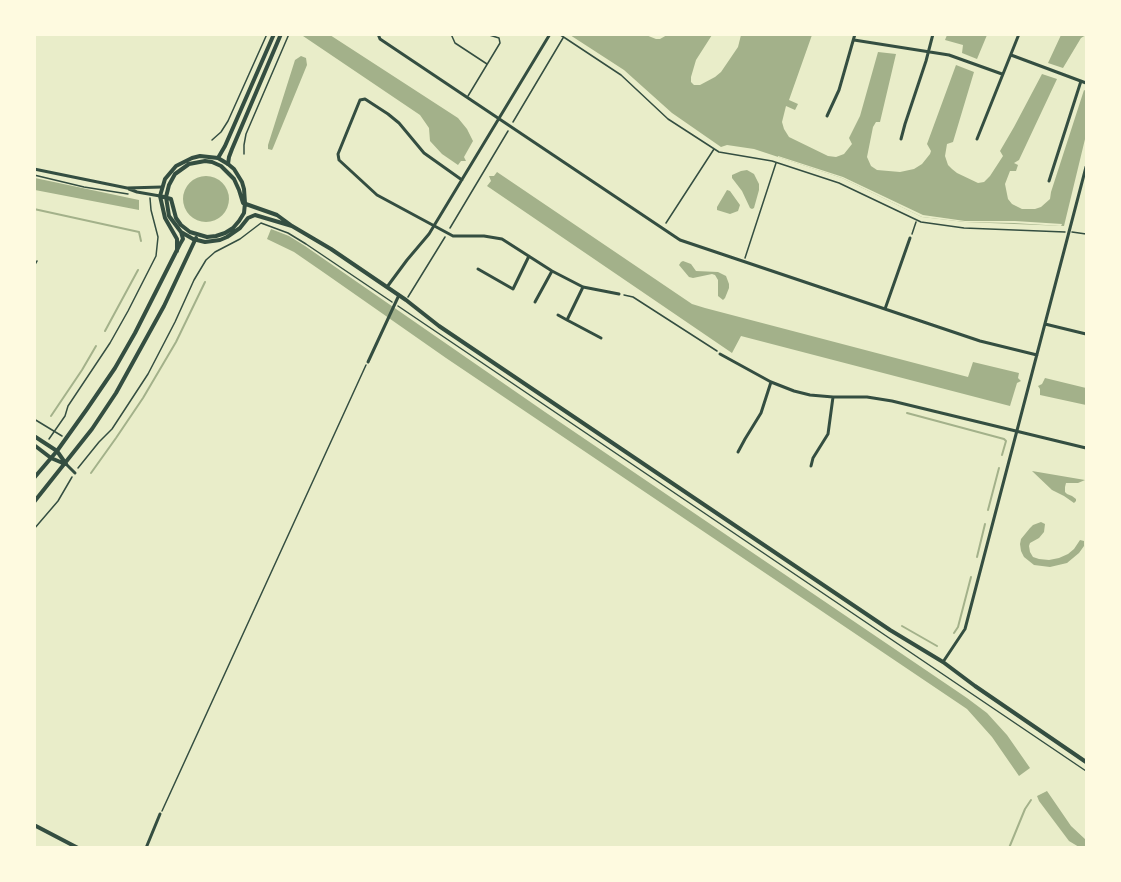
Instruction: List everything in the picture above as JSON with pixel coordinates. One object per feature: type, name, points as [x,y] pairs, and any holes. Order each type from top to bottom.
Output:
[{"type":"main road","points":[[214,163],[225,146],[274,34]]},
{"type":"main road","points":[[228,164],[232,149],[281,34]]},
{"type":"main road","points":[[160,196],[171,199],[179,222],[196,237],[216,236],[233,228],[244,213],[242,182],[234,169],[218,158],[200,156],[184,161],[170,172],[160,196],[165,218],[177,239],[177,250]]},
{"type":"main road","points":[[34,478],[66,439],[115,368],[152,302],[183,239],[181,232],[169,216],[166,197],[171,180],[189,164],[205,161],[214,163],[225,169],[234,179],[242,201],[278,215],[331,249],[399,295],[439,326],[880,623],[943,662],[1086,762]]},
{"type":"main road","points":[[181,232],[205,242],[213,241],[234,233],[248,218],[255,215],[292,226]]},
{"type":"main road","points":[[34,502],[66,464],[109,404],[164,306],[196,237]]},
{"type":"main road","points":[[34,436],[57,451],[66,464]]},
{"type":"main road","points":[[34,446],[51,458],[66,464]]},
{"type":"main road","points":[[34,825],[78,848]]},
{"type":"street","points":[[378,34],[380,39],[680,240],[980,341],[1037,355]]},
{"type":"street","points":[[387,287],[435,226],[550,34]]},
{"type":"street","points":[[827,116],[839,90],[855,34]]},
{"type":"street","points":[[901,139],[933,34]]},
{"type":"street","points":[[977,139],[1019,34]]},
{"type":"street","points":[[854,40],[929,51],[957,58],[1002,75]]},
{"type":"street","points":[[1011,55],[1086,83]]},
{"type":"street","points":[[1049,181],[1081,81]]},
{"type":"street","points":[[462,180],[424,153],[399,123],[388,114],[365,99],[360,100],[338,154],[339,160],[377,195],[453,236],[484,236],[502,239],[552,271],[583,287],[619,294]]},
{"type":"street","points":[[943,662],[965,629],[1086,167]]},
{"type":"street","points":[[34,169],[127,188],[162,187]]},
{"type":"street","points":[[127,188],[160,196]]},
{"type":"street","points":[[885,309],[910,238]]},
{"type":"street","points":[[478,269],[513,289],[529,256]]},
{"type":"street","points":[[535,302],[552,271]]},
{"type":"street","points":[[567,320],[583,287]]},
{"type":"street","points":[[368,362],[399,295]]},
{"type":"street","points":[[558,315],[601,338]]},
{"type":"street","points":[[1045,324],[1086,334]]},
{"type":"street","points":[[720,354],[771,382],[794,391],[810,395],[867,397],[892,401],[1086,447]]},
{"type":"street","points":[[738,452],[761,413],[771,382]]},
{"type":"street","points":[[811,466],[813,458],[828,434],[833,397]]},
{"type":"street","points":[[66,464],[75,473]]},
{"type":"street","points":[[146,848],[160,814]]},
{"type":"lane","points":[[451,34],[455,43],[487,64]]},
{"type":"lane","points":[[467,97],[500,43],[499,38],[486,34]]},
{"type":"lane","points":[[34,266],[37,261]]},
{"type":"path","points":[[212,140],[228,121],[267,34]]},
{"type":"path","points":[[244,154],[246,134],[289,34]]},
{"type":"path","points":[[559,34],[621,75],[668,119],[719,152],[776,162],[839,183],[921,222],[964,228],[1086,234]]},
{"type":"path","points":[[563,38],[400,308],[1086,771]]},
{"type":"path","points":[[662,229],[714,149]]},
{"type":"path","points":[[743,262],[776,162]]},
{"type":"path","points":[[34,175],[132,195]]},
{"type":"path","points":[[55,432],[68,406],[119,327],[156,256],[158,237],[150,198],[142,196]]},
{"type":"path","points":[[910,238],[917,220]]},
{"type":"path","points":[[34,529],[58,501],[67,484],[89,454],[112,429],[148,374],[206,260],[261,223],[288,233],[306,244],[394,305]]},
{"type":"path","points":[[619,294],[633,297],[720,354]]},
{"type":"path","points":[[160,814],[368,362]]},
{"type":"path","points":[[34,419],[66,439]]},
{"type":"path","points":[[79,447],[89,454]]},
{"type":"shaded area","points":[[304,34],[330,35],[458,118],[473,141],[464,157],[466,161],[461,161],[458,165],[442,154],[430,141],[429,128],[420,115],[303,36]]},
{"type":"shaded area","points":[[947,34],[987,35],[977,59],[962,53],[963,45],[945,40]]},
{"type":"shaded area","points":[[570,35],[646,35],[660,39],[667,35],[712,35],[696,60],[691,77],[694,85],[700,85],[721,72],[738,47],[741,35],[812,35],[789,100],[798,104],[795,110],[786,106],[782,122],[789,137],[828,156],[836,157],[844,154],[852,144],[849,138],[860,116],[878,52],[896,54],[880,122],[876,122],[873,127],[867,157],[871,166],[877,170],[900,172],[914,169],[922,164],[930,154],[931,151],[927,144],[956,65],[974,72],[953,142],[947,144],[945,156],[952,169],[978,183],[984,182],[990,176],[1003,156],[1000,151],[1042,74],[1057,79],[1019,160],[1014,163],[1018,165],[1016,171],[1010,171],[1005,184],[1008,199],[1022,209],[1041,207],[1050,199],[1084,90],[1086,91],[1086,135],[1064,226],[965,222],[922,217],[842,178],[754,149],[727,145],[721,147],[672,113],[624,70]]},
{"type":"shaded area","points":[[1061,35],[1086,35],[1081,38],[1063,68],[1048,63]]},
{"type":"shaded area","points":[[301,56],[306,58],[307,65],[273,148],[268,149],[295,60]]},
{"type":"shaded area","points":[[747,170],[754,174],[759,184],[752,209],[732,178],[732,175]]},
{"type":"shaded area","points":[[497,172],[692,304],[968,377],[973,362],[1019,373],[1018,378],[1021,381],[1017,383],[1010,406],[741,336],[732,353],[487,186],[491,181],[489,176],[494,176]]},
{"type":"shaded area","points":[[206,176],[222,183],[229,199],[222,215],[206,222],[190,215],[183,199],[190,183]]},
{"type":"shaded area","points":[[35,178],[139,200],[139,210],[35,190]]},
{"type":"shaded area","points":[[727,190],[740,205],[738,211],[730,214],[717,210]]},
{"type":"shaded area","points":[[271,229],[305,246],[967,698],[987,713],[1007,735],[1030,768],[1019,776],[992,737],[967,709],[446,358],[294,252],[267,239]]},
{"type":"shaded area","points":[[683,261],[691,264],[696,271],[718,272],[726,276],[729,288],[725,298],[723,300],[718,296],[718,280],[715,275],[689,277],[679,265]]},
{"type":"shaded area","points":[[1045,378],[1086,388],[1086,405],[1040,395],[1038,386]]},
{"type":"shaded area","points":[[1032,471],[1085,480],[1078,483],[1066,483],[1065,492],[1076,499],[1074,503],[1052,490]]},
{"type":"shaded area","points":[[1041,522],[1045,524],[1044,532],[1029,546],[1033,557],[1049,560],[1059,558],[1074,549],[1080,540],[1084,541],[1084,546],[1067,563],[1050,567],[1034,565],[1024,557],[1020,544],[1021,539],[1030,528]]},
{"type":"shaded area","points":[[1047,791],[1071,826],[1086,840],[1086,847],[1079,847],[1069,841],[1039,801],[1037,796]]},
{"type":"pier","points":[[778,156],[843,177],[923,215],[965,221],[1062,224],[1061,226],[965,222],[922,217],[842,178]]},
{"type":"waterway","points":[[34,209],[139,232],[141,241]]},
{"type":"waterway","points":[[105,331],[138,270]]},
{"type":"waterway","points":[[91,473],[143,398],[176,342],[205,282]]},
{"type":"waterway","points":[[51,416],[96,346]]},
{"type":"waterway","points":[[907,413],[1004,439],[1006,441],[1002,455]]},
{"type":"waterway","points":[[988,510],[999,468]]},
{"type":"waterway","points":[[977,557],[985,524]]},
{"type":"waterway","points":[[954,633],[958,627],[971,577]]},
{"type":"waterway","points":[[902,626],[937,646]]},
{"type":"waterway","points":[[1009,848],[1031,800]]}]
